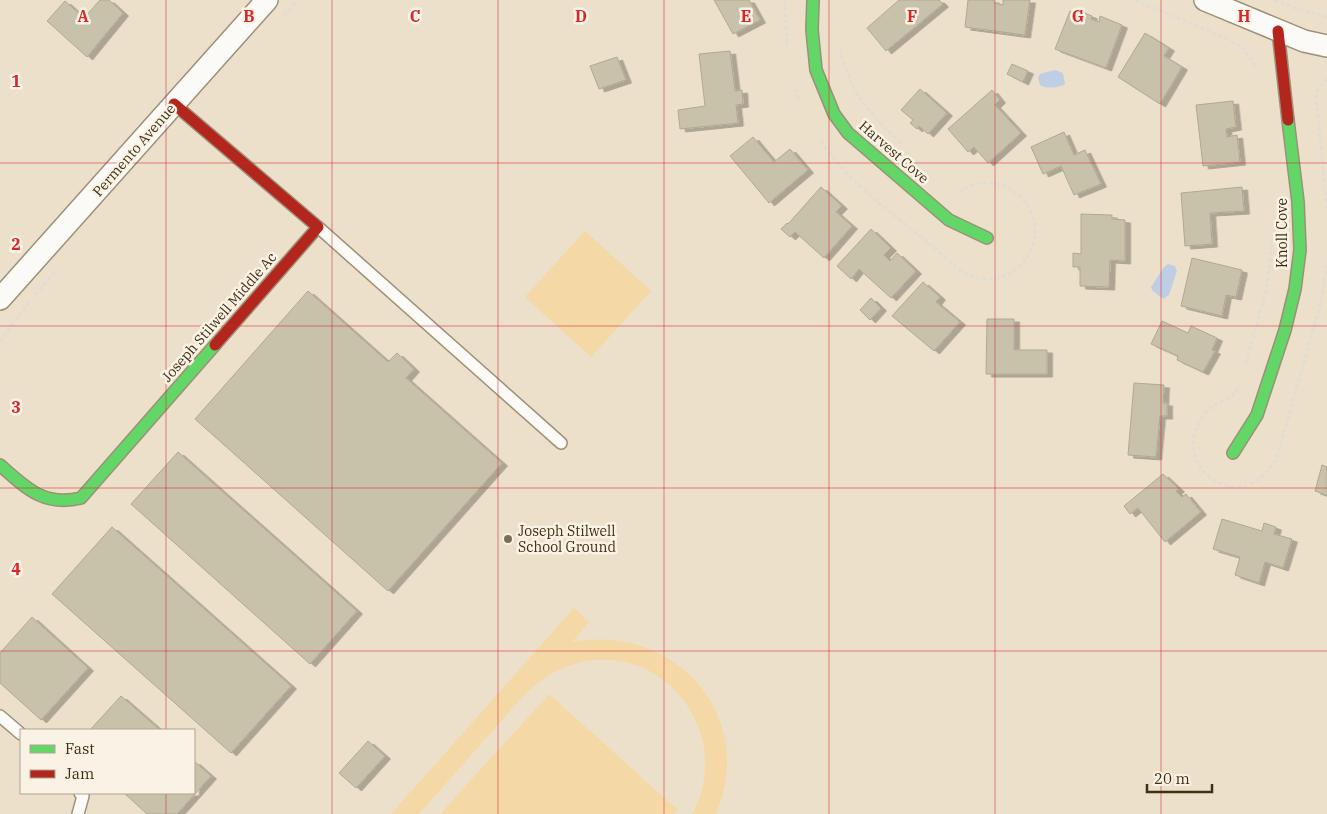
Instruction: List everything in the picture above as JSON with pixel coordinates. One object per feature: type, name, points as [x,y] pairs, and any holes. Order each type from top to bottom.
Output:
[{"type":"street","name":"Permento Avenue","points":[[0,299],[267,0]]},
{"type":"street","name":"Harvest Cove","points":[[813,0],[812,30],[816,70],[834,114],[848,132],[949,220],[987,238]]},
{"type":"street","points":[[1205,0],[1304,41],[1327,46]]},
{"type":"street","name":"Knoll Cove","points":[[1233,453],[1257,415],[1291,305],[1300,250],[1298,202],[1278,31]]},
{"type":"street","points":[[174,104],[318,227]]},
{"type":"street","name":"Joseph Stilwell Middle Ac","points":[[0,465],[36,494],[47,500],[68,502],[81,498],[318,227]]},
{"type":"lane","points":[[318,227],[561,443]]},
{"type":"lane","points":[[0,716],[20,733]]},
{"type":"lane","points":[[78,814],[83,796],[81,794]]},
{"type":"path","points":[[1135,0],[1230,40],[1244,50],[1256,67],[1257,74]]},
{"type":"path","points":[[1275,0],[1297,9],[1327,17]]},
{"type":"path","points":[[1327,79],[1318,88],[1316,96],[1327,210]]},
{"type":"path","points":[[1246,364],[1266,291],[1273,226]]},
{"type":"path","points":[[1241,383],[1237,392],[1230,398],[1210,408],[1196,430],[1193,443],[1194,457],[1204,472],[1219,483],[1238,486],[1248,485],[1259,479],[1276,460],[1321,302],[1327,263]]},
{"type":"shaded area","points":[[585,231],[651,291],[591,357],[525,297]]},
{"type":"shaded area","points":[[574,608],[589,622],[572,642],[609,640],[643,647],[673,662],[698,684],[716,711],[726,743],[726,777],[716,814],[692,814],[703,782],[704,751],[696,721],[680,696],[657,676],[630,663],[598,660],[565,667],[543,679],[515,706],[419,814],[391,814]]},
{"type":"shaded area","points":[[549,694],[678,810],[674,814],[440,814]]},
{"type":"water","points":[[1055,70],[1063,73],[1065,84],[1053,88],[1040,85],[1038,78],[1040,74]]},
{"type":"water","points":[[1168,264],[1175,266],[1177,271],[1169,295],[1163,299],[1151,287]]},
{"type":"building","points":[[100,0],[109,0],[123,13],[87,57],[47,21],[65,1],[84,18]]},
{"type":"building","points":[[714,0],[749,0],[760,20],[733,34]]},
{"type":"building","points":[[899,0],[939,0],[943,4],[886,51],[867,28]]},
{"type":"building","points":[[968,0],[994,0],[994,3],[1003,5],[1003,0],[1030,0],[1025,35],[965,27]]},
{"type":"building","points":[[1074,9],[1092,16],[1091,19],[1099,22],[1100,16],[1122,25],[1106,68],[1055,49],[1070,11],[1073,12]]},
{"type":"building","points":[[1145,33],[1169,48],[1164,56],[1182,67],[1160,104],[1118,77]]},
{"type":"building","points":[[730,51],[735,91],[742,90],[743,104],[736,105],[738,123],[680,129],[678,110],[705,106],[699,54]]},
{"type":"building","points":[[617,57],[626,80],[599,89],[590,66]]},
{"type":"building","points":[[1012,64],[1028,71],[1023,82],[1007,74]]},
{"type":"building","points":[[920,89],[947,113],[928,134],[919,126],[917,129],[910,123],[913,120],[901,110]]},
{"type":"building","points":[[992,90],[1000,100],[995,105],[1021,133],[988,163],[974,147],[968,152],[948,129]]},
{"type":"building","points":[[1233,101],[1236,127],[1226,129],[1227,137],[1237,135],[1240,162],[1203,166],[1196,105]]},
{"type":"building","points":[[1064,132],[1074,155],[1085,150],[1101,184],[1074,195],[1061,166],[1043,174],[1031,147]]},
{"type":"building","points":[[753,137],[774,162],[790,149],[808,170],[769,203],[730,156]]},
{"type":"building","points":[[821,187],[842,206],[836,212],[852,226],[824,258],[795,232],[790,237],[781,229],[788,224]]},
{"type":"building","points":[[1242,187],[1244,211],[1210,213],[1212,244],[1185,246],[1181,193]]},
{"type":"building","points":[[1081,214],[1112,215],[1112,219],[1125,220],[1125,261],[1110,260],[1109,287],[1080,286],[1080,267],[1073,267],[1073,253],[1081,254]]},
{"type":"building","points":[[871,229],[891,248],[884,255],[890,261],[897,253],[916,271],[891,298],[859,269],[851,279],[837,266]]},
{"type":"building","points":[[1192,258],[1242,270],[1236,297],[1226,295],[1222,316],[1181,306]]},
{"type":"building","points":[[923,282],[940,297],[936,302],[960,322],[934,351],[892,316]]},
{"type":"building","points":[[308,291],[388,362],[397,353],[414,369],[406,378],[502,463],[388,591],[195,419]]},
{"type":"building","points":[[871,298],[881,308],[870,320],[860,310]]},
{"type":"building","points":[[987,319],[1014,319],[1014,350],[1047,350],[1047,374],[986,374]]},
{"type":"building","points":[[1162,321],[1188,333],[1191,326],[1217,338],[1212,350],[1215,351],[1203,372],[1177,360],[1178,356],[1151,344]]},
{"type":"building","points":[[1134,383],[1164,385],[1163,403],[1167,403],[1167,416],[1160,416],[1156,457],[1128,455]]},
{"type":"building","points":[[178,452],[357,611],[310,664],[131,504]]},
{"type":"building","points":[[1322,465],[1327,467],[1327,495],[1315,491]]},
{"type":"building","points":[[1163,474],[1179,489],[1176,491],[1182,497],[1186,494],[1201,512],[1165,542],[1138,508],[1130,514],[1124,506]]},
{"type":"building","points":[[1222,519],[1262,531],[1264,523],[1276,527],[1274,534],[1292,539],[1283,568],[1265,562],[1259,583],[1235,575],[1240,557],[1213,549]]},
{"type":"building","points":[[112,527],[291,686],[231,753],[52,594]]},
{"type":"building","points":[[32,617],[88,668],[41,720],[0,683],[0,653]]},
{"type":"building","points":[[121,696],[159,729],[91,729]]},
{"type":"building","points":[[368,741],[385,756],[356,788],[339,773]]},
{"type":"building","points":[[195,762],[211,776],[195,794]]},
{"type":"building","points":[[125,794],[195,794],[177,814],[147,814]]},
{"type":"traffic: fast","points":[[813,0],[812,30],[816,70],[834,114],[848,133],[949,220],[987,238]]},
{"type":"traffic: fast","points":[[1233,453],[1257,415],[1285,330],[1295,289],[1300,250],[1298,202],[1288,120]]},
{"type":"traffic: fast","points":[[0,465],[36,494],[56,500],[81,498],[215,345]]},
{"type":"traffic: jam","points":[[1278,31],[1288,120]]},
{"type":"traffic: jam","points":[[174,104],[318,227],[215,345]]},
{"type":"place","name":"Joseph Stilwell School Ground","points":[[508,539]]}]
